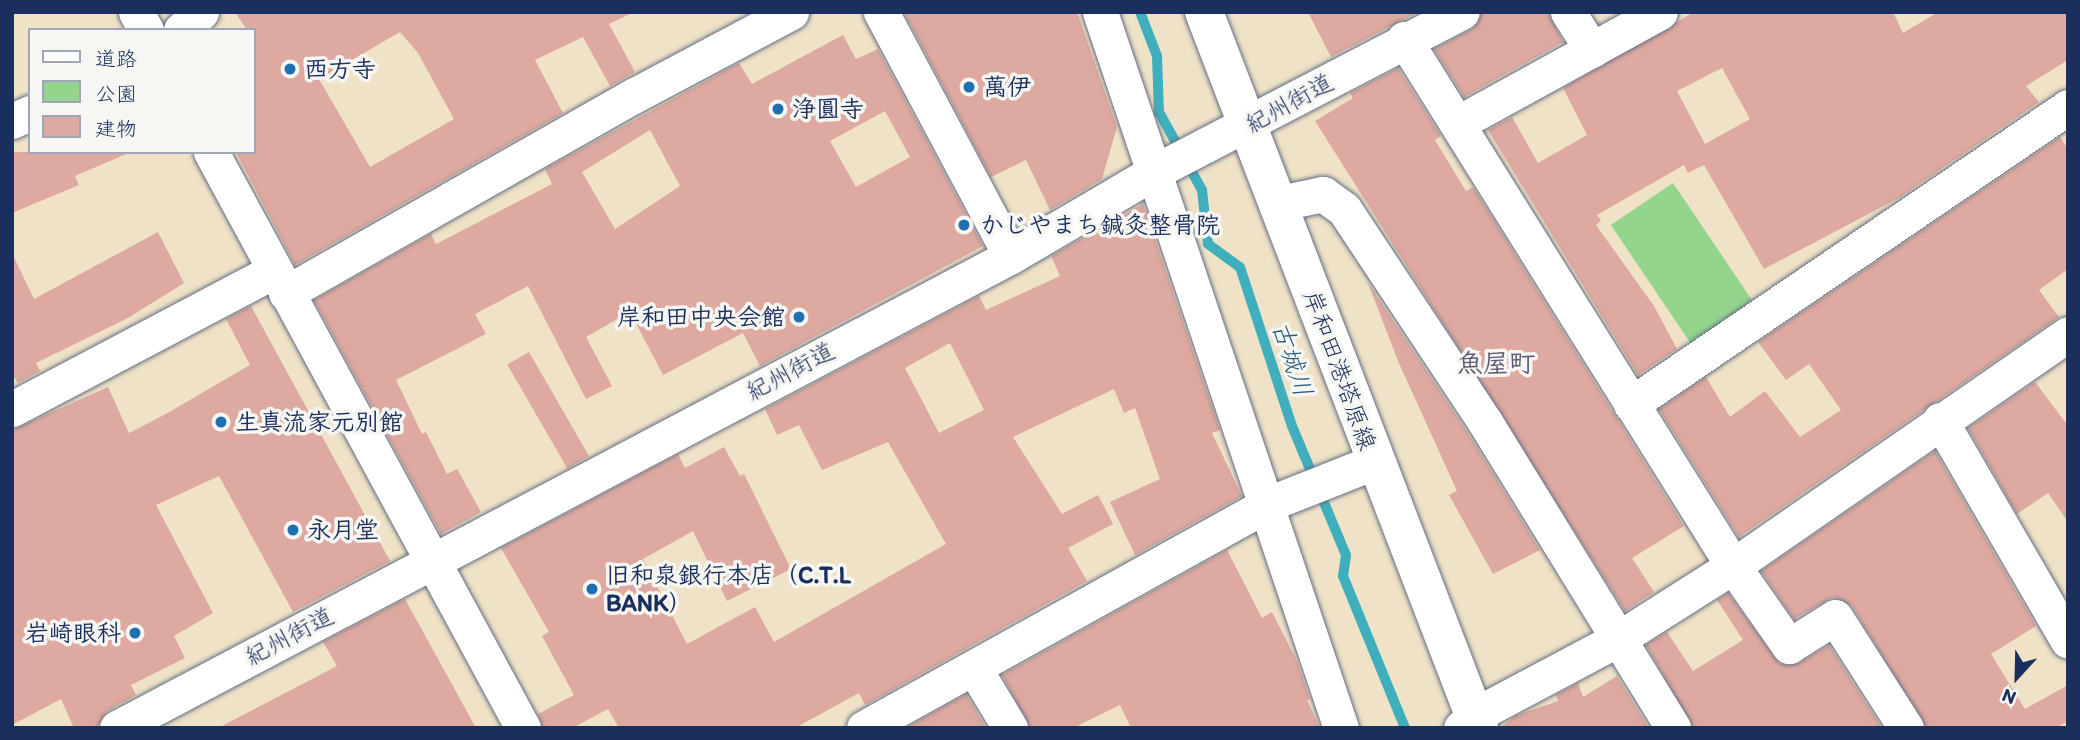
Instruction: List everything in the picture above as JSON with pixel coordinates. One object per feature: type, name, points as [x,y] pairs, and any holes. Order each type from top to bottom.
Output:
[{"type":"main road","name":"岸和田港塔原線","points":[[1204,12],[1280,203],[1472,724]]},
{"type":"street","points":[[136,12],[145,28]]},
{"type":"street","points":[[183,28],[201,12]]},
{"type":"street","points":[[12,409],[280,282],[791,12]]},
{"type":"street","points":[[881,12],[1011,256]]},
{"type":"street","points":[[1100,12],[1175,162],[1282,498],[1341,728]]},
{"type":"street","name":"紀州街道","points":[[117,728],[1011,256],[1175,162],[1250,125],[1404,39],[1462,12]]},
{"type":"street","points":[[1568,12],[1592,50]]},
{"type":"street","points":[[1460,122],[1660,12]]},
{"type":"street","points":[[1404,39],[1460,122],[1733,566],[1789,646],[1835,617],[1906,728]]},
{"type":"street","points":[[1631,404],[2068,107]]},
{"type":"street","points":[[12,121],[28,114]]},
{"type":"street","points":[[212,154],[523,728]]},
{"type":"street","points":[[1280,203],[1323,194],[1344,209],[1485,422],[1673,728]]},
{"type":"street","points":[[1472,724],[1618,639],[1733,566],[1940,420],[2068,334]]},
{"type":"street","points":[[1940,420],[2068,640]]},
{"type":"street","points":[[864,728],[1282,498],[1374,462]]},
{"type":"street","points":[[974,668],[1010,728]]},
{"type":"green space","points":[[1673,183],[1761,314],[1699,356],[1611,225]]},
{"type":"building","points":[[235,12],[634,12],[609,24],[635,72],[610,86],[583,37],[535,60],[563,113],[295,265],[237,154],[256,154],[256,28],[246,28]],"holes":[[[400,32],[418,53],[454,119],[370,167],[319,79]]]},
{"type":"building","points":[[904,12],[1077,12],[1117,127],[1102,179],[1050,210],[1026,160],[991,177]]},
{"type":"building","points":[[1308,12],[1418,12],[1331,57]]},
{"type":"building","points":[[1482,12],[1548,12],[1563,42],[1464,97],[1434,49],[1472,29]]},
{"type":"building","points":[[1694,12],[1893,12],[1903,33],[1938,12],[2068,12],[2068,60],[2026,86],[2039,102],[1897,199],[1764,269],[1704,165],[1688,173],[1684,165],[1597,215],[1601,221],[1596,225],[1654,306],[1677,349],[1638,375],[1488,130],[1512,117],[1538,163],[1587,135],[1563,88]],"holes":[[[1722,68],[1750,119],[1705,144],[1677,91]]]},
{"type":"building","points":[[843,35],[856,59],[878,49],[983,246],[760,366],[743,333],[663,375],[630,312],[586,337],[612,386],[586,399],[528,286],[475,314],[486,334],[396,380],[422,434],[426,432],[447,474],[457,469],[481,512],[441,534],[314,300],[431,234],[436,244],[552,184],[545,169],[739,63],[752,84]],"holes":[[[885,111],[910,157],[856,187],[830,141]],[[650,130],[680,186],[615,229],[582,172]]]},
{"type":"building","points":[[1398,68],[1441,136],[1435,140],[1466,191],[1473,187],[1684,526],[1632,558],[1654,592],[1625,611],[1315,121],[1353,98],[1350,93]]},
{"type":"building","points":[[2060,137],[2068,149],[2068,269],[2039,290],[2059,317],[1739,537],[1659,409],[1706,377],[1730,417],[1765,391],[1800,437],[1841,410],[1809,364],[1786,380],[1758,342]]},
{"type":"building","points":[[12,152],[126,154],[75,176],[79,185],[12,213]]},
{"type":"building","points":[[1143,204],[1220,430],[1212,433],[1242,496],[1135,555],[1110,502],[1160,479],[1135,408],[1124,413],[1114,389],[1013,437],[1062,514],[1098,495],[1113,524],[1068,548],[1087,581],[865,705],[859,693],[795,728],[619,728],[608,709],[572,728],[543,728],[538,714],[574,695],[542,636],[549,632],[501,548],[678,454],[685,468],[724,447],[740,476],[744,474],[791,569],[727,601],[693,531],[643,559],[687,644],[755,607],[774,642],[946,544],[888,442],[822,470],[799,425],[777,435],[765,409],[979,296],[986,310],[1060,276],[1051,256]],"holes":[[[950,343],[984,410],[939,433],[905,368]]]},
{"type":"building","points":[[158,232],[184,283],[128,318],[36,363],[40,371],[18,383],[12,374],[12,253],[34,299]]},
{"type":"building","points":[[1368,283],[1468,433],[1540,550],[1493,574],[1449,495],[1457,491],[1398,361]]},
{"type":"building","points":[[251,306],[390,561],[293,612],[219,476],[156,505],[213,613],[174,636],[185,658],[131,685],[136,695],[107,711],[97,728],[74,728],[61,699],[12,725],[12,430],[108,387],[129,433],[164,415],[250,365],[226,319]]},
{"type":"building","points":[[529,352],[589,456],[567,468],[507,364]]},
{"type":"building","points":[[2035,382],[2068,426],[2068,522],[2048,493],[2017,514],[1968,428]]},
{"type":"building","points":[[1935,451],[2036,626],[1991,654],[2025,709],[2068,685],[2068,721],[2056,728],[1926,728],[1852,606],[1833,597],[1794,619],[1761,571]]},
{"type":"building","points":[[1227,550],[1262,618],[1272,612],[1297,661],[1310,699],[1307,700],[1320,728],[1131,728],[1120,705],[1073,728],[1030,728],[1002,675]]},
{"type":"building","points":[[1728,593],[1780,664],[1799,663],[1829,645],[1882,728],[1693,728],[1646,645],[1667,632],[1693,671],[1743,640],[1717,600]]},
{"type":"building","points":[[405,599],[476,728],[218,728],[337,666],[323,642]]},
{"type":"building","points":[[1617,676],[1649,728],[1500,728],[1515,716],[1558,701],[1556,695],[1578,683],[1583,697]]},
{"type":"building","points":[[966,694],[986,728],[906,728]]},
{"type":"waterway","name":"古城川","points":[[1140,12],[1157,56],[1159,112],[1180,150]]},
{"type":"waterway","name":"古城川","points":[[1187,163],[1202,190],[1208,244],[1240,267],[1292,426],[1346,555],[1343,576],[1405,728]]},
{"type":"place","name":"西方寺","points":[[290,69]]},
{"type":"place","name":"萬伊","points":[[969,87]]},
{"type":"place","name":"浄圓寺","points":[[778,109]]},
{"type":"place","name":"かじやまち鍼灸整骨院","points":[[964,225]]},
{"type":"place","name":"岸和田中央会館","points":[[799,317]]},
{"type":"place","name":"生真流家元別館","points":[[221,422]]},
{"type":"place","name":"永月堂","points":[[293,530]]},
{"type":"place","name":"旧和泉銀行本店（C.T.L BANK）","points":[[592,589]]},
{"type":"place","name":"岩崎眼科","points":[[135,633]]},
{"type":"district","name":"魚屋町","points":[[1496,364]]}]
